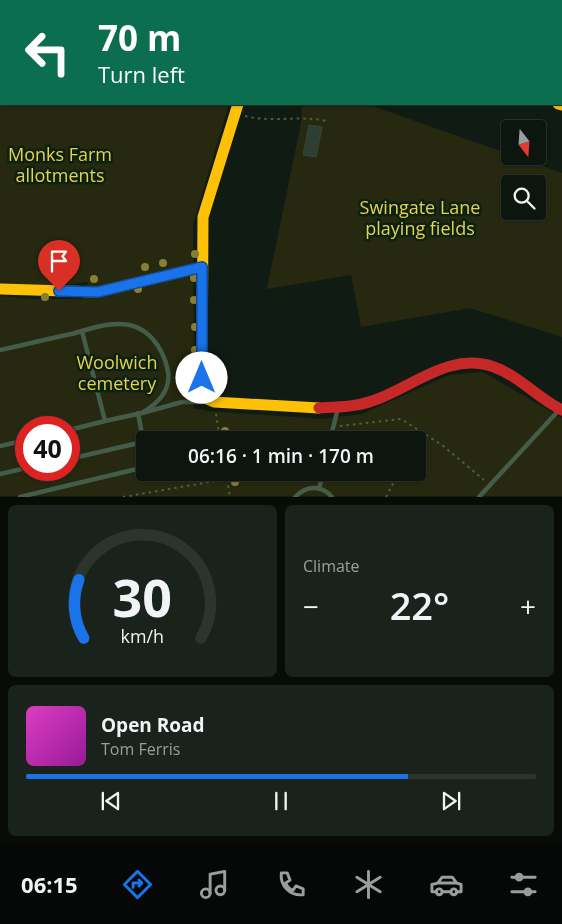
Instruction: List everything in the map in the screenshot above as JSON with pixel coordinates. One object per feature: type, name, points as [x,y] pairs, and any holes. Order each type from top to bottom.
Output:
[{"type":"street","points":[[237,108],[203,218],[202,393],[207,399],[214,402],[338,407],[370,402],[440,369],[465,361],[489,365],[561,410]]},
{"type":"street","points":[[0,289],[98,292],[202,267]]},
{"type":"lane","points":[[0,350],[120,324],[131,326],[153,338],[166,363],[169,379],[162,397],[140,413]]},
{"type":"lane","points":[[82,331],[105,421]]},
{"type":"lane","points":[[80,427],[182,402],[214,402]]},
{"type":"lane","points":[[332,431],[338,407]]},
{"type":"lane","points":[[479,496],[561,410]]},
{"type":"lane","points":[[140,413],[142,431]]},
{"type":"lane","points":[[0,446],[15,443]]},
{"type":"lane","points":[[80,456],[136,444]]},
{"type":"lane","points":[[20,496],[136,469]]},
{"type":"lane","points":[[0,474],[15,471]]},
{"type":"lane","points":[[319,488],[321,481]]},
{"type":"lane","points":[[295,496],[308,488],[319,488],[332,496]]},
{"type":"path","points":[[237,108],[258,119],[311,118],[327,121]]},
{"type":"path","points":[[214,402],[219,431]]},
{"type":"path","points":[[333,427],[401,419],[422,431]]},
{"type":"path","points":[[426,434],[460,459],[490,485]]},
{"type":"path","points":[[123,496],[210,481]]},
{"type":"path","points":[[228,481],[230,496]]},
{"type":"path","points":[[386,496],[394,481]]},
{"type":"green space","points":[[0,105],[229,105],[193,224],[194,408],[208,411],[321,419],[362,414],[449,375],[483,372],[562,418],[562,496],[0,496],[0,296],[35,299],[82,299],[88,282],[40,288],[0,289]]},
{"type":"green space","name":"Swingate Lane playing fields","points":[[302,105],[370,105],[501,151],[501,165],[539,165],[562,173],[562,337],[470,308],[361,327],[351,275],[267,289],[301,123]]},
{"type":"building","points":[[309,125],[322,127],[316,157],[303,155]]},
{"type":"traffic: slow","points":[[238,105],[203,217],[202,393],[207,399],[214,402],[319,408]]},
{"type":"traffic: slow","points":[[0,289],[98,292],[202,267]]},
{"type":"traffic: jam","points":[[319,408],[366,403],[446,367],[477,363],[503,371],[562,410]]},
{"type":"route","points":[[59,291],[98,292],[202,267],[202,378]]},
{"type":"park label","name":"Monks Farm allotments","points":[[60,164]]},
{"type":"park label","name":"Woolwich cemetery","points":[[117,372]]}]
